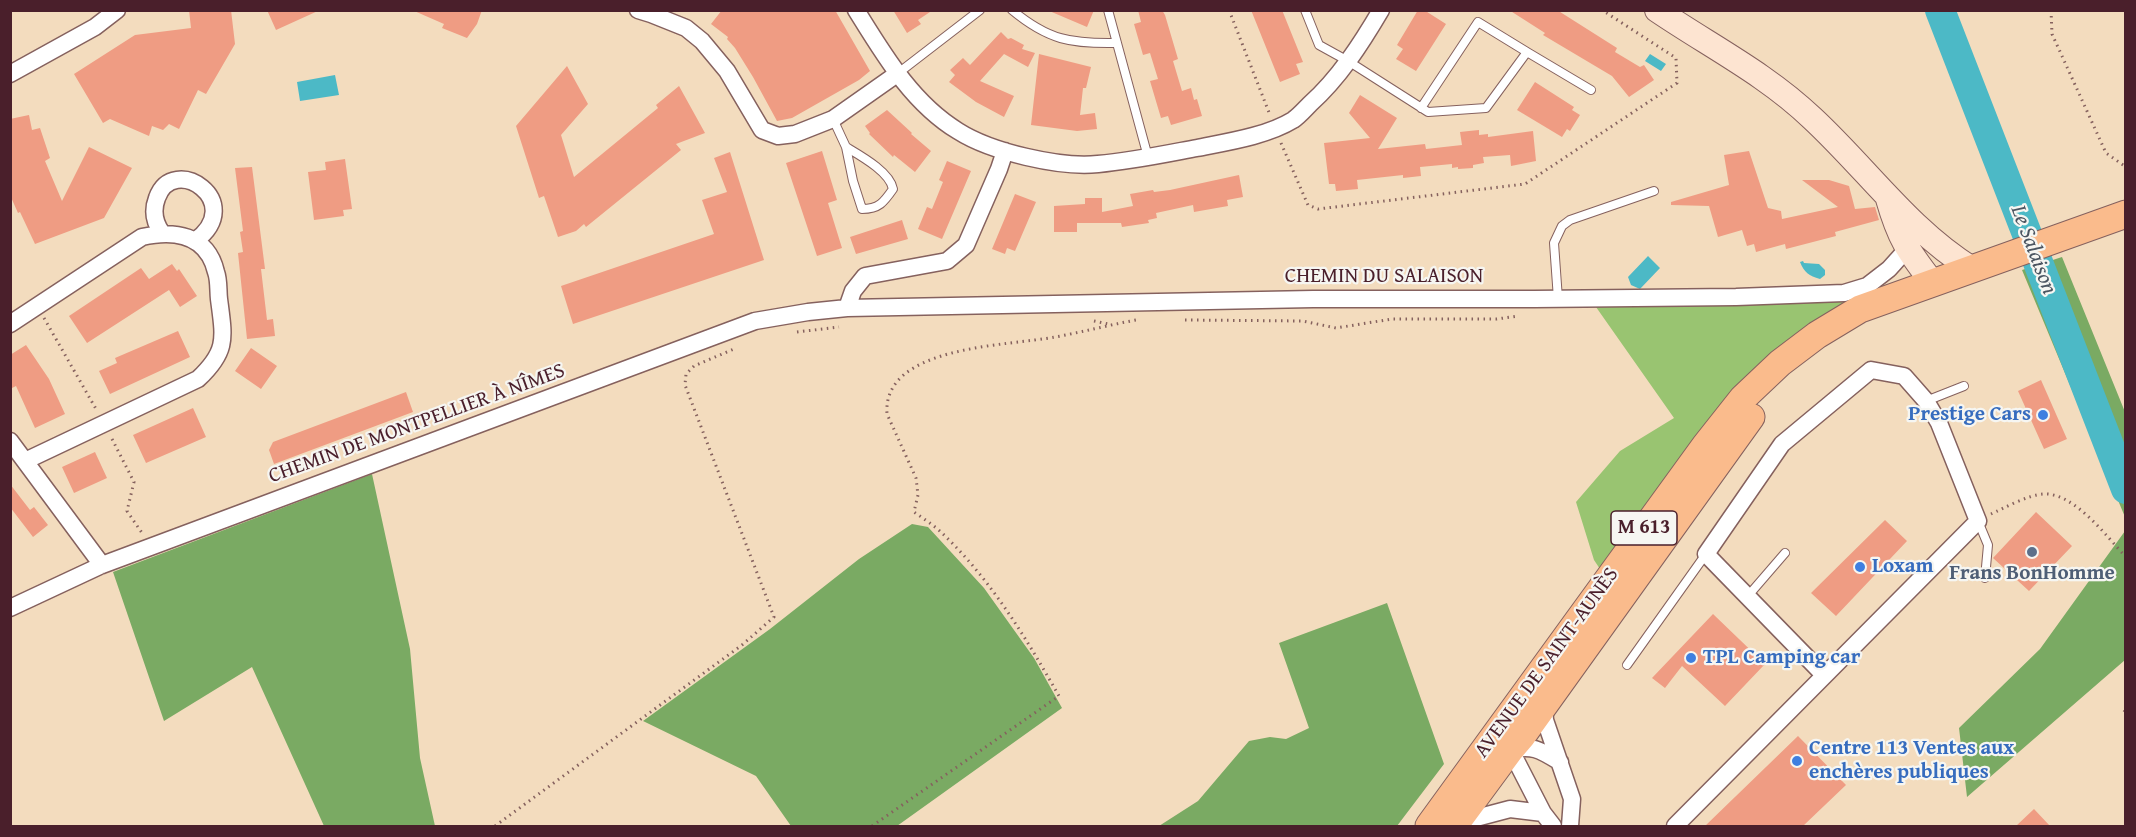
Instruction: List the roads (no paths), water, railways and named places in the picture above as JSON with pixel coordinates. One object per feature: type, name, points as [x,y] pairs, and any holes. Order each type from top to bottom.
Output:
[{"type":"main road","name":"M 613","points":[[1922,287],[2120,216]]},
{"type":"main road","name":"AVENUE DE SAINT-AUNÈS","points":[[1429,826],[1480,756],[1505,739],[1544,706],[1754,412],[1828,348],[1888,312],[1922,287]]},
{"type":"main road","name":"AVENUE DE SAINT-AUNÈS","points":[[1456,825],[1505,739],[1657,510],[1743,398],[1780,363],[1826,330],[1860,309],[1922,287]]},
{"type":"street","points":[[10,74],[95,27],[117,10]]},
{"type":"street","points":[[638,10],[686,28],[702,40],[727,70],[762,130],[778,136],[795,134],[833,120],[897,74]]},
{"type":"street","points":[[856,10],[897,74],[939,118],[959,132],[1005,151],[1052,162],[1096,165],[1226,142],[1275,128],[1294,119],[1332,84],[1381,10]]},
{"type":"street","points":[[1647,10],[1694,35]]},
{"type":"street","points":[[1658,10],[1774,85],[1812,118],[1886,194],[1914,240],[1922,287]]},
{"type":"street","points":[[847,308],[854,291],[865,276],[946,261],[966,245],[1005,151]]},
{"type":"street","points":[[162,233],[154,217],[159,192],[168,184],[180,180],[192,181],[209,194],[214,207],[211,223],[204,235],[195,241]]},
{"type":"street","points":[[10,324],[142,237],[174,233],[195,241],[209,255],[216,271],[224,336],[221,348],[211,366],[198,379],[25,461]]},
{"type":"street","points":[[1914,240],[1954,258],[1979,266]]},
{"type":"street","name":"CHEMIN DU SALAISON","points":[[847,308],[1313,299],[1736,297],[1844,292],[1867,286],[1889,269],[1914,240]]},
{"type":"street","name":"CHEMIN DE MONTPELLIER À NÎMES","points":[[10,608],[102,565],[756,321],[847,308]]},
{"type":"street","points":[[1675,826],[1978,521],[1939,423],[1926,401],[1904,376],[1871,370],[1782,444],[1706,554],[1824,675]]},
{"type":"street","points":[[10,441],[102,565]]},
{"type":"street","points":[[1544,706],[1545,720],[1572,799],[1570,826]]},
{"type":"street","points":[[1505,739],[1521,748],[1537,749],[1560,762]]},
{"type":"street","points":[[1505,739],[1548,820]]},
{"type":"street","points":[[1456,825],[1510,808],[1548,820]]},
{"type":"lane","points":[[897,74],[980,10]]},
{"type":"lane","points":[[1012,10],[1032,27],[1059,38],[1089,43],[1117,43]]},
{"type":"lane","points":[[1108,10],[1148,157]]},
{"type":"lane","points":[[1305,10],[1319,45],[1428,112],[1486,108],[1527,52]]},
{"type":"lane","points":[[1421,108],[1478,22],[1591,90]]},
{"type":"lane","points":[[833,120],[846,147],[862,209],[873,209],[882,205],[893,189],[891,181],[865,159],[846,147]]},
{"type":"lane","points":[[1558,299],[1554,243],[1562,226],[1570,220],[1654,191]]},
{"type":"lane","points":[[1926,401],[1964,386]]},
{"type":"lane","points":[[1978,521],[1989,545],[1985,578]]},
{"type":"lane","points":[[1627,665],[1706,554]]},
{"type":"lane","points":[[1748,597],[1785,554]]},
{"type":"water","points":[[1650,54],[1666,64],[1661,71],[1645,61]]},
{"type":"water","points":[[335,75],[339,95],[300,101],[297,82]]},
{"type":"water","points":[[1648,256],[1660,268],[1640,289],[1631,285],[1628,277]]},
{"type":"water","points":[[1800,262],[1819,264],[1825,270],[1825,275],[1820,279],[1810,275]]},
{"type":"waterway","name":"Le Salaison","points":[[1940,10],[2126,489]]},
{"type":"place","name":"Prestige Cars","points":[[2043,415]]},
{"type":"place","name":"Frans BonHomme","points":[[2032,552]]},
{"type":"place","name":"Loxam","points":[[1860,567]]},
{"type":"place","name":"TPL Camping car","points":[[1691,658]]},
{"type":"place","name":"Centre 113 Ventes aux enchères publiques","points":[[1797,761]]}]
